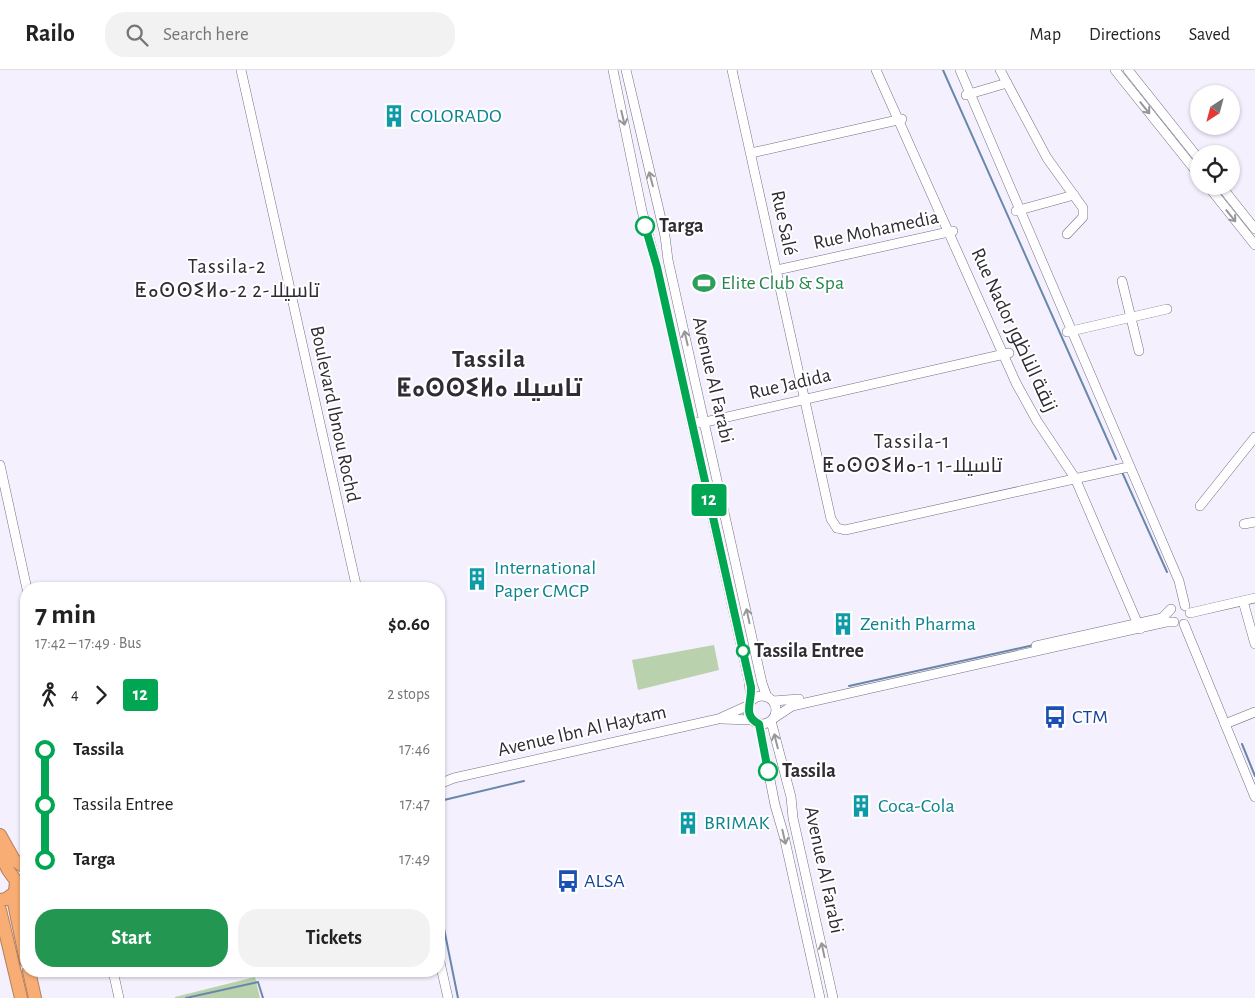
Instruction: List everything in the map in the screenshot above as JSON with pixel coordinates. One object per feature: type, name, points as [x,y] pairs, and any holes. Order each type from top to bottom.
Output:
[{"type":"highway","points":[[0,835],[14,860],[20,864]]},
{"type":"highway","points":[[0,854],[12,872],[18,890],[13,932],[21,998]]},
{"type":"highway","points":[[0,900],[6,899],[18,890]]},
{"type":"highway","points":[[0,910],[20,948]]},
{"type":"highway","points":[[13,932],[20,915]]},
{"type":"highway","points":[[0,920],[13,932]]},
{"type":"highway","points":[[30,977],[35,998]]},
{"type":"street","name":"Boulevard Ibnou Rochd","points":[[241,70],[354,582]]},
{"type":"street","name":"Avenue Al Farabi","points":[[612,70],[642,211],[657,267],[750,681],[750,703]]},
{"type":"street","name":"Avenue Al Farabi","points":[[626,70],[666,236],[668,260],[762,683],[770,699]]},
{"type":"street","name":"Rue Salé","points":[[732,70],[753,150]]},
{"type":"street","name":"Rue Salé","points":[[737,70],[807,396],[831,519],[845,530],[1077,476]]},
{"type":"street","name":"Rue Nador زنقة الناظور","points":[[876,70],[900,117]]},
{"type":"street","name":"Rue Nador زنقة الناظور","points":[[881,70],[1028,406],[1077,476],[1141,625]]},
{"type":"street","points":[[955,70],[968,95],[1018,210],[1175,583],[1181,608],[1189,620],[1184,624],[1174,622],[1141,625]]},
{"type":"street","points":[[960,70],[968,95]]},
{"type":"street","points":[[1000,70],[1047,158],[1080,201],[1084,212],[1081,221],[1067,234]]},
{"type":"street","points":[[1115,70],[1190,164]]},
{"type":"street","points":[[1128,70],[1190,148]]},
{"type":"street","points":[[968,95],[1007,83]]},
{"type":"street","points":[[753,150],[900,117]]},
{"type":"street","points":[[1018,210],[1074,195]]},
{"type":"street","points":[[1215,195],[1255,246]]},
{"type":"street","points":[[1228,195],[1255,229]]},
{"type":"street","name":"Rue Mohamedia","points":[[778,267],[950,229]]},
{"type":"street","points":[[1122,281],[1139,351]]},
{"type":"street","points":[[1068,332],[1166,310]]},
{"type":"street","name":"Rue Jadida","points":[[691,421],[1006,352]]},
{"type":"street","points":[[1200,506],[1255,437]]},
{"type":"street","points":[[0,465],[25,582]]},
{"type":"street","points":[[1077,476],[1125,465]]},
{"type":"street","points":[[1244,524],[1255,522]]},
{"type":"street","points":[[1026,651],[816,696],[770,699],[757,697],[750,703],[748,713],[755,722],[773,719],[792,706],[1141,625],[1164,617],[1181,608],[1255,598]]},
{"type":"street","points":[[1244,601],[1255,644]]},
{"type":"street","points":[[1174,622],[1170,615],[1181,608]]},
{"type":"street","points":[[1184,624],[1255,797]]},
{"type":"street","points":[[770,699],[776,709],[773,719]]},
{"type":"street","name":"Avenue Ibn Al Haytam","points":[[445,779],[718,718],[750,703]]},
{"type":"street","points":[[1225,724],[1255,712]]},
{"type":"street","name":"Avenue Ibn Al Haytam","points":[[718,718],[755,722]]},
{"type":"street","name":"Avenue Al Farabi","points":[[773,719],[833,998]]},
{"type":"street","name":"Avenue Al Farabi","points":[[755,722],[784,836],[820,998]]},
{"type":"street","name":"Avenue Ibn Al Haytam","points":[[445,782],[454,778]]},
{"type":"street","points":[[114,977],[119,998]]},
{"type":"street","points":[[443,977],[448,998]]},
{"type":"green space","points":[[714,645],[719,670],[638,690],[632,660]]},
{"type":"green space","points":[[255,977],[260,998],[175,998],[175,997]]},
{"type":"waterway","points":[[943,70],[1116,459]]},
{"type":"waterway","points":[[1122,472],[1167,572]]},
{"type":"waterway","points":[[849,686],[1034,645]]},
{"type":"waterway","points":[[1242,744],[1255,776]]},
{"type":"waterway","points":[[445,800],[524,781]]},
{"type":"waterway","points":[[445,934],[458,998]]},
{"type":"waterway","points":[[186,998],[258,982],[263,998]]},
{"type":"bus line","name":"12","points":[[645,226],[657,267],[751,687],[752,694],[748,713],[752,720],[759,724],[768,771]]},
{"type":"place","name":"COLORADO","points":[[394,116]]},
{"type":"place","name":"Targa","points":[[645,226]]},
{"type":"place","name":"Elite Club & Spa","points":[[704,283]]},
{"type":"place","name":"International Paper CMCP","points":[[477,579]]},
{"type":"place","name":"Zenith Pharma","points":[[843,624]]},
{"type":"place","name":"Tassila Entree","points":[[743,651]]},
{"type":"place","name":"CTM","points":[[1055,717]]},
{"type":"place","name":"Tassila","points":[[768,771]]},
{"type":"place","name":"Coca-Cola","points":[[861,806]]},
{"type":"place","name":"BRIMAK","points":[[688,823]]},
{"type":"place","name":"ALSA","points":[[568,881]]},
{"type":"district","name":"Tassila-2 ⵟⴰⵙⵙⵉⵍⴰ-2 2-تاسيلا","points":[[227,278]]},
{"type":"district","name":"Tassila ⵟⴰⵙⵙⵉⵍⴰ تاسيلا","points":[[489,374]]},
{"type":"district","name":"Tassila-1 ⵟⴰⵙⵙⵉⵍⴰ-1 1-تاسيلا","points":[[912,453]]}]
